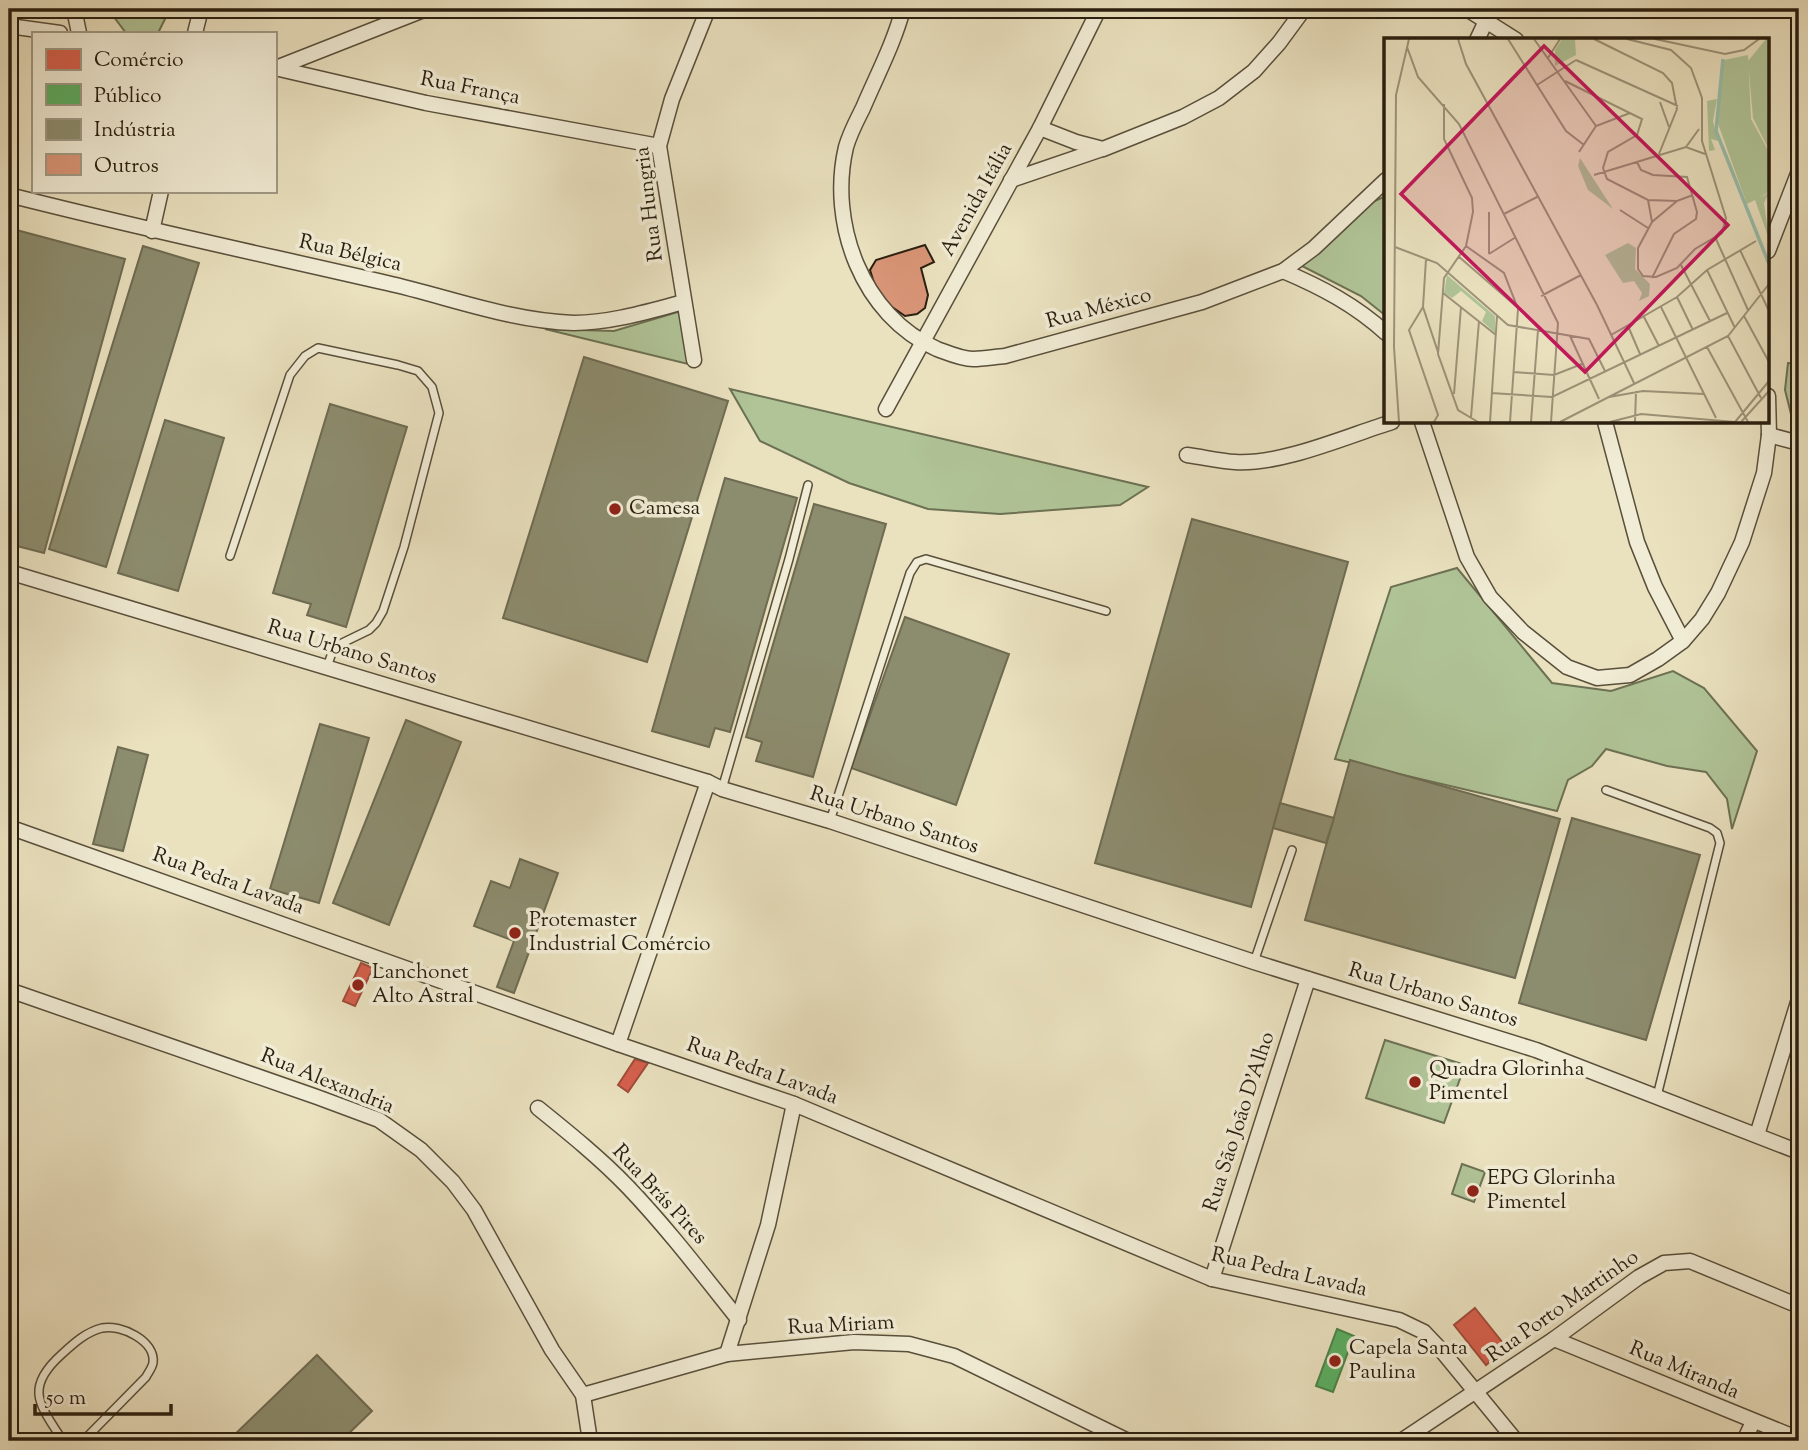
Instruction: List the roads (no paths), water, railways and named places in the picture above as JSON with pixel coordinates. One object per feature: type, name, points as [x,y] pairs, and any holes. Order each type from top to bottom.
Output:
[{"type":"street","points":[[74,9],[79,32]]},
{"type":"street","points":[[195,32],[201,9]]},
{"type":"street","points":[[276,68],[426,9]]},
{"type":"street","name":"Rua Hungria","points":[[694,360],[659,146],[672,99],[708,9]]},
{"type":"street","name":"Rua México","points":[[903,9],[897,30],[847,144],[841,180],[843,223],[855,262],[873,294],[897,325],[923,343],[948,354],[971,359],[1005,356],[1202,302],[1283,271],[1314,248],[1383,186]]},
{"type":"street","name":"Avenida Itália","points":[[886,409],[1040,128],[1099,9]]},
{"type":"street","points":[[1011,180],[1103,149],[1183,117],[1219,99],[1254,71],[1304,9]]},
{"type":"street","points":[[1466,9],[1513,38]]},
{"type":"street","points":[[1478,38],[1486,21]]},
{"type":"street","points":[[9,26],[53,32]]},
{"type":"street","name":"Rua França","points":[[276,68],[426,103],[659,146]]},
{"type":"street","points":[[1040,128],[1103,149]]},
{"type":"street","points":[[1770,246],[1799,171]]},
{"type":"street","points":[[152,231],[160,192]]},
{"type":"street","name":"Rua Bélgica","points":[[9,195],[529,319],[577,323],[618,318],[684,302]]},
{"type":"street","points":[[1283,271],[1321,287],[1347,302],[1384,331]]},
{"type":"street","points":[[1187,455],[1236,462],[1264,460],[1292,454],[1386,424]]},
{"type":"street","points":[[1423,424],[1467,557],[1490,597],[1523,632],[1567,667],[1597,678],[1630,675],[1683,641],[1702,619],[1718,593],[1742,542],[1764,473],[1769,424]]},
{"type":"street","points":[[1606,424],[1637,542],[1655,587],[1683,641]]},
{"type":"street","points":[[1769,435],[1799,443]]},
{"type":"street","name":"Rua Urbano Santos","points":[[9,572],[830,821],[1254,962],[1536,1050],[1799,1152]]},
{"type":"street","points":[[618,1044],[708,782]]},
{"type":"street","name":"Rua Pedra Lavada","points":[[9,827],[794,1104],[1212,1279],[1399,1321],[1424,1332],[1516,1441]]},
{"type":"street","name":"Rua São João D'Alho","points":[[1212,1279],[1308,979]]},
{"type":"street","name":"Rua Alexandria","points":[[9,990],[379,1120],[421,1150],[467,1200],[552,1350],[583,1395],[590,1441]]},
{"type":"street","points":[[1757,1135],[1798,1005]]},
{"type":"street","points":[[727,1354],[768,1225],[794,1104]]},
{"type":"street","name":"Rua Brás Pires","points":[[538,1108],[627,1186],[739,1320]]},
{"type":"street","name":"Rua Porto Martinho","points":[[1401,1441],[1554,1339],[1639,1277],[1664,1263],[1690,1261],[1799,1306]]},
{"type":"street","name":"Rua Miranda","points":[[1554,1339],[1799,1439]]},
{"type":"street","name":"Rua Miriam","points":[[583,1395],[727,1354],[854,1342],[909,1344],[954,1356],[1128,1441]]},
{"type":"street","points":[[1744,1441],[1753,1422]]},
{"type":"lane","points":[[230,556],[279,404],[290,375],[305,356],[318,348],[418,371],[432,387],[439,413],[404,547],[383,611],[376,623],[369,630],[334,647],[326,667]]},
{"type":"lane","points":[[722,789],[808,485]]},
{"type":"lane","points":[[830,821],[909,573],[917,562],[926,559],[1106,611]]},
{"type":"lane","points":[[1606,790],[1710,828],[1717,833],[1720,843],[1657,1096]]},
{"type":"lane","points":[[1254,962],[1292,850]]},
{"type":"lane","points":[[63,1441],[40,1402],[38,1384],[46,1368],[90,1331],[106,1327],[124,1330],[143,1341],[153,1354],[153,1366],[146,1377],[83,1441]]},
{"type":"place","name":"Camesa","points":[[615,509]]},
{"type":"place","name":"Protemaster Industrial Comércio","points":[[515,933]]},
{"type":"place","name":"Lanchonet Alto Astral","points":[[358,985]]},
{"type":"place","name":"Quadra Glorinha Pimentel","points":[[1415,1082]]},
{"type":"place","name":"EPG Glorinha Pimentel","points":[[1473,1191]]},
{"type":"place","name":"Capela Santa Paulina","points":[[1335,1361]]}]
